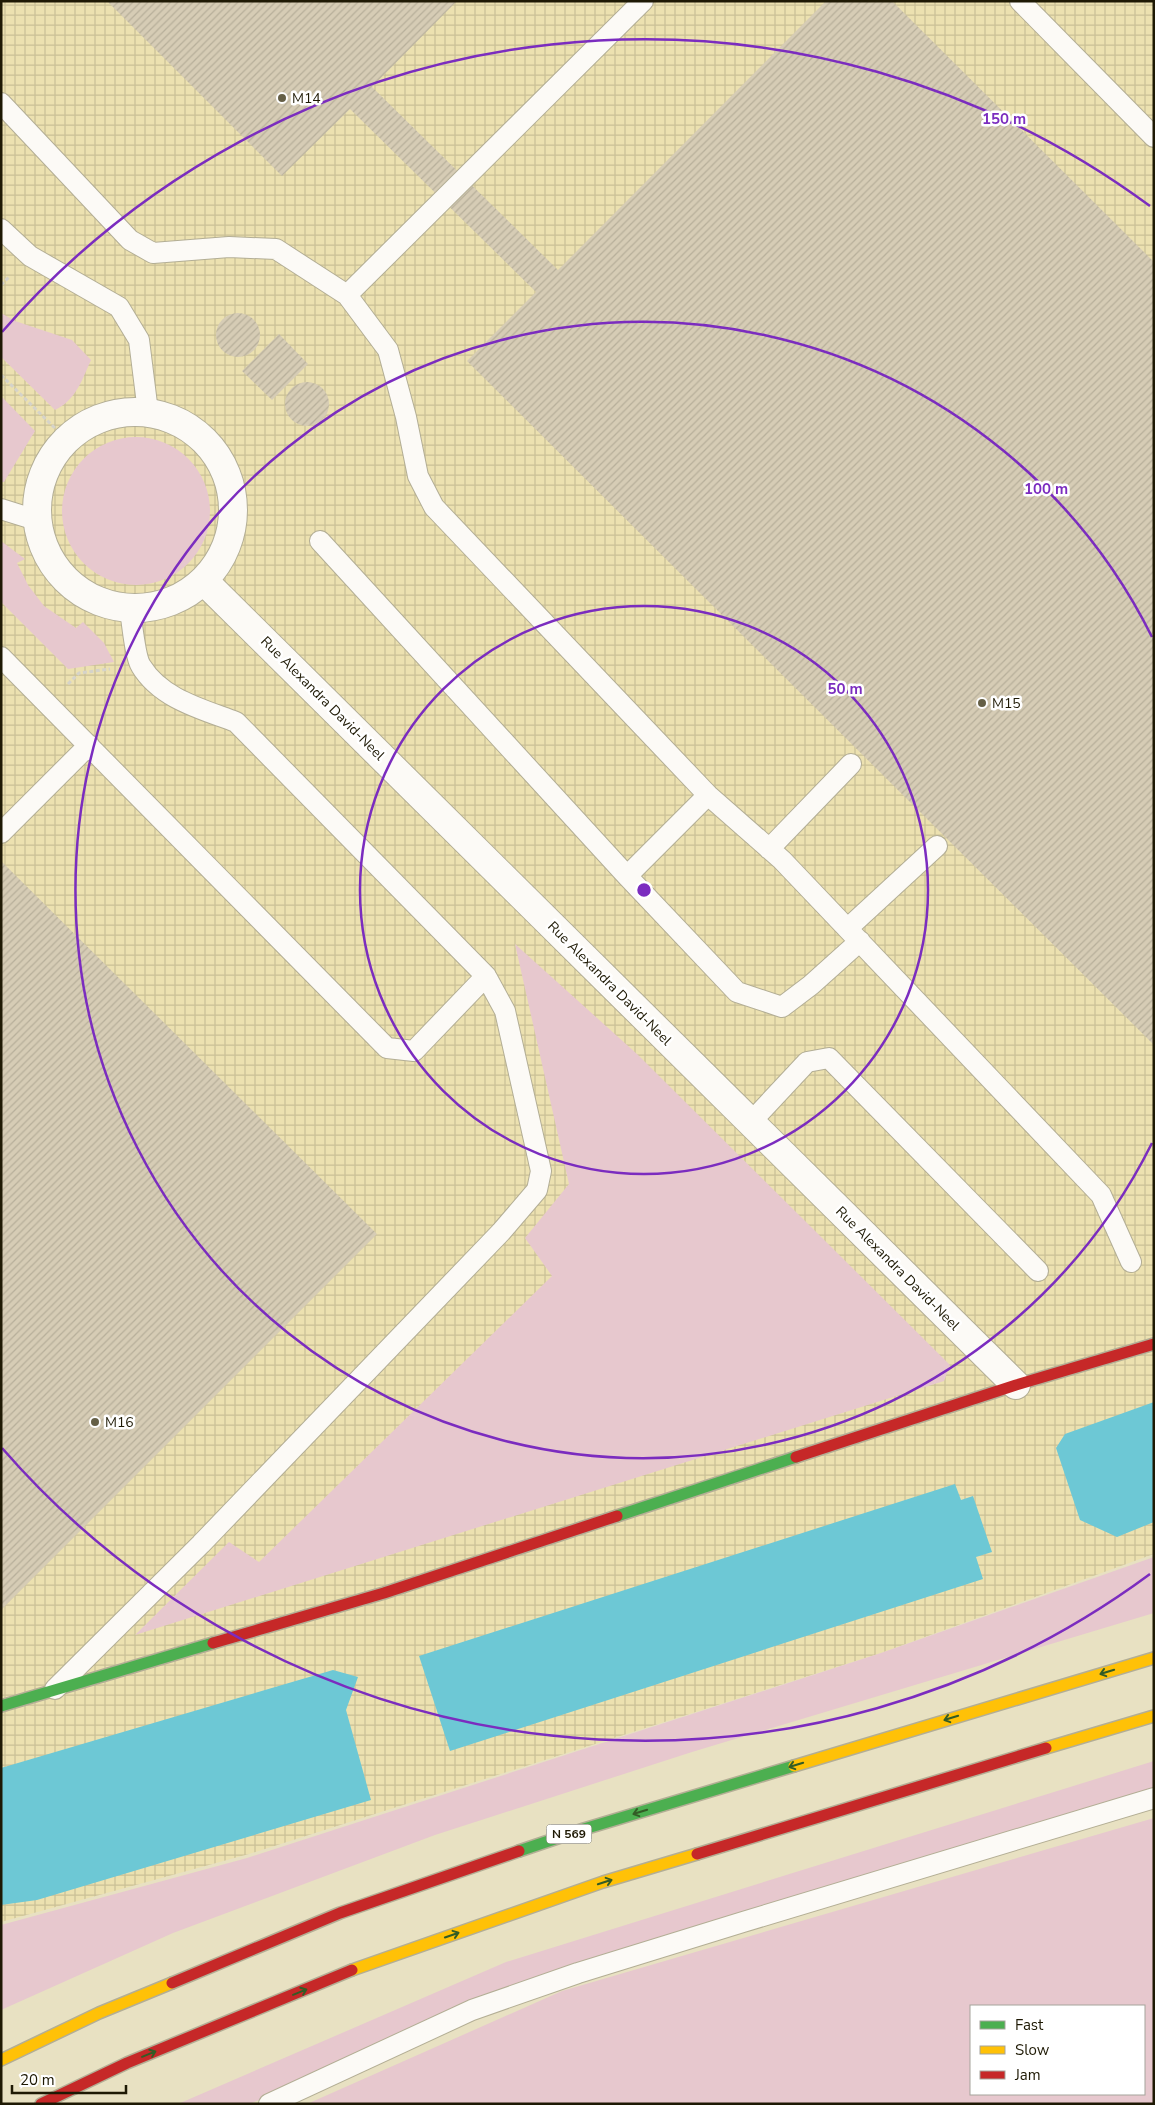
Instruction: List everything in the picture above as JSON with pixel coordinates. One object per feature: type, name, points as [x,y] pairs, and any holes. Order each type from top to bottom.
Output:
[{"type":"main road","points":[[1,1706],[384,1593],[1016,1385],[1154,1344]]},
{"type":"main road","name":"N 569","points":[[1,2060],[98,2013],[340,1913],[584,1829],[1154,1658]]},
{"type":"main road","points":[[42,2104],[127,2063],[365,1965],[603,1882],[1154,1716]]},
{"type":"street","points":[[148,412],[189,427],[220,458],[234,494],[228,544],[204,581],[166,604],[130,610],[81,593],[50,562],[36,520],[42,476],[66,439],[104,416],[148,412]]},
{"type":"street","name":"Rue Alexandra David-Neel","points":[[204,581],[1016,1385]]},
{"type":"lane","points":[[347,295],[643,1]]},
{"type":"lane","points":[[1020,1],[1154,137]]},
{"type":"lane","points":[[1,103],[130,240],[153,253],[229,247],[276,250],[347,295],[388,350],[406,417],[418,476],[434,507],[708,795],[769,848],[854,934],[1101,1195],[1132,1262]]},
{"type":"lane","points":[[1,229],[30,256],[119,308],[139,340],[148,412]]},
{"type":"lane","points":[[1,509],[36,520]]},
{"type":"lane","points":[[320,541],[627,876],[737,992],[782,1007],[811,985],[854,934],[937,846]]},
{"type":"lane","points":[[54,1690],[201,1544],[501,1232],[537,1190],[541,1171],[504,1011],[486,976],[236,722],[189,704],[160,688],[140,665],[130,610]]},
{"type":"lane","points":[[1,657],[387,1048],[414,1051],[486,976]]},
{"type":"lane","points":[[1,833],[89,745]]},
{"type":"lane","points":[[769,848],[852,764]]},
{"type":"lane","points":[[627,876],[708,795]]},
{"type":"lane","points":[[751,1122],[807,1062],[829,1058],[1038,1271]]},
{"type":"lane","points":[[269,2104],[472,2010],[578,1973],[1154,1798]]},
{"type":"path","points":[[1,375],[66,439]]},
{"type":"path","points":[[47,703],[79,673],[140,665]]},
{"type":"shaded area","points":[[1,1],[1154,1],[1154,1554],[881,1653],[249,1854],[1,1922]]},
{"type":"shaded area","points":[[1,313],[15,321],[72,340],[91,360],[77,389],[62,406],[55,410],[1,357]]},
{"type":"shaded area","points":[[1,396],[35,431],[4,482],[1,482]]},
{"type":"shaded area","points":[[136,437],[150,438],[164,443],[177,449],[188,459],[198,470],[204,483],[209,497],[209,525],[204,539],[198,552],[188,563],[177,573],[164,579],[150,584],[136,585],[122,584],[108,579],[95,573],[84,563],[74,552],[68,539],[63,525],[62,511],[63,497],[68,483],[74,470],[84,459],[95,449],[108,443],[122,438]]},
{"type":"shaded area","points":[[1,541],[25,559],[17,563],[28,585],[44,606],[76,628],[83,622],[104,643],[114,662],[68,669],[1,602]]},
{"type":"shaded area","points":[[515,944],[637,1054],[950,1365],[944,1381],[135,1635],[229,1542],[259,1562],[552,1276],[525,1238],[569,1184]]},
{"type":"shaded area","points":[[1154,1557],[1154,1613],[692,1752],[435,1835],[173,1933],[1,2010],[1,1925],[247,1858],[881,1653]]},
{"type":"shaded area","points":[[1154,1761],[1154,1789],[771,1905],[249,2104],[178,2104],[506,1962]]},
{"type":"shaded area","points":[[1154,1818],[1154,2104],[307,2104],[562,1991]]},
{"type":"water","points":[[1154,1402],[1154,1522],[1117,1537],[1080,1520],[1056,1448],[1065,1434]]},
{"type":"water","points":[[955,1484],[961,1500],[973,1496],[992,1552],[976,1557],[983,1579],[450,1751],[419,1656]]},
{"type":"water","points":[[333,1670],[358,1677],[346,1710],[371,1800],[37,1900],[1,1905],[1,1768]]},
{"type":"building","name":"M15","points":[[107,1],[457,1],[372,87],[558,270],[826,1],[892,1],[1154,262],[1154,1045],[467,361],[536,292],[350,109],[282,176]]},
{"type":"building","points":[[238,313],[250,317],[256,323],[260,335],[256,347],[250,353],[238,357],[226,353],[220,347],[216,335],[220,323],[226,317]]},
{"type":"building","points":[[279,334],[308,364],[272,400],[242,371]]},
{"type":"building","points":[[307,382],[319,386],[325,392],[329,404],[325,416],[319,422],[307,426],[295,422],[289,416],[285,404],[289,392],[295,386]]},
{"type":"building","name":"M16","points":[[1,861],[377,1234],[1,1610]]},
{"type":"traffic: fast","points":[[617,1516],[796,1457]]},
{"type":"traffic: fast","points":[[1,1706],[213,1643]]},
{"type":"traffic: fast","points":[[519,1851],[584,1829],[794,1766]]},
{"type":"traffic: slow","points":[[794,1766],[1154,1658]]},
{"type":"traffic: slow","points":[[1046,1748],[1154,1716]]},
{"type":"traffic: slow","points":[[352,1970],[603,1882],[697,1854]]},
{"type":"traffic: slow","points":[[1,2060],[99,2013],[172,1983]]},
{"type":"traffic: jam","points":[[796,1457],[1016,1385],[1154,1344]]},
{"type":"traffic: jam","points":[[213,1643],[384,1593],[617,1516]]},
{"type":"traffic: jam","points":[[697,1854],[1046,1748]]},
{"type":"traffic: jam","points":[[172,1983],[340,1913],[519,1851]]},
{"type":"traffic: jam","points":[[41,2104],[127,2063],[352,1970]]},
{"type":"place","name":"M14","points":[[282,98]]},
{"type":"place","name":"M15","points":[[982,703]]},
{"type":"place","name":"M16","points":[[95,1422]]}]
